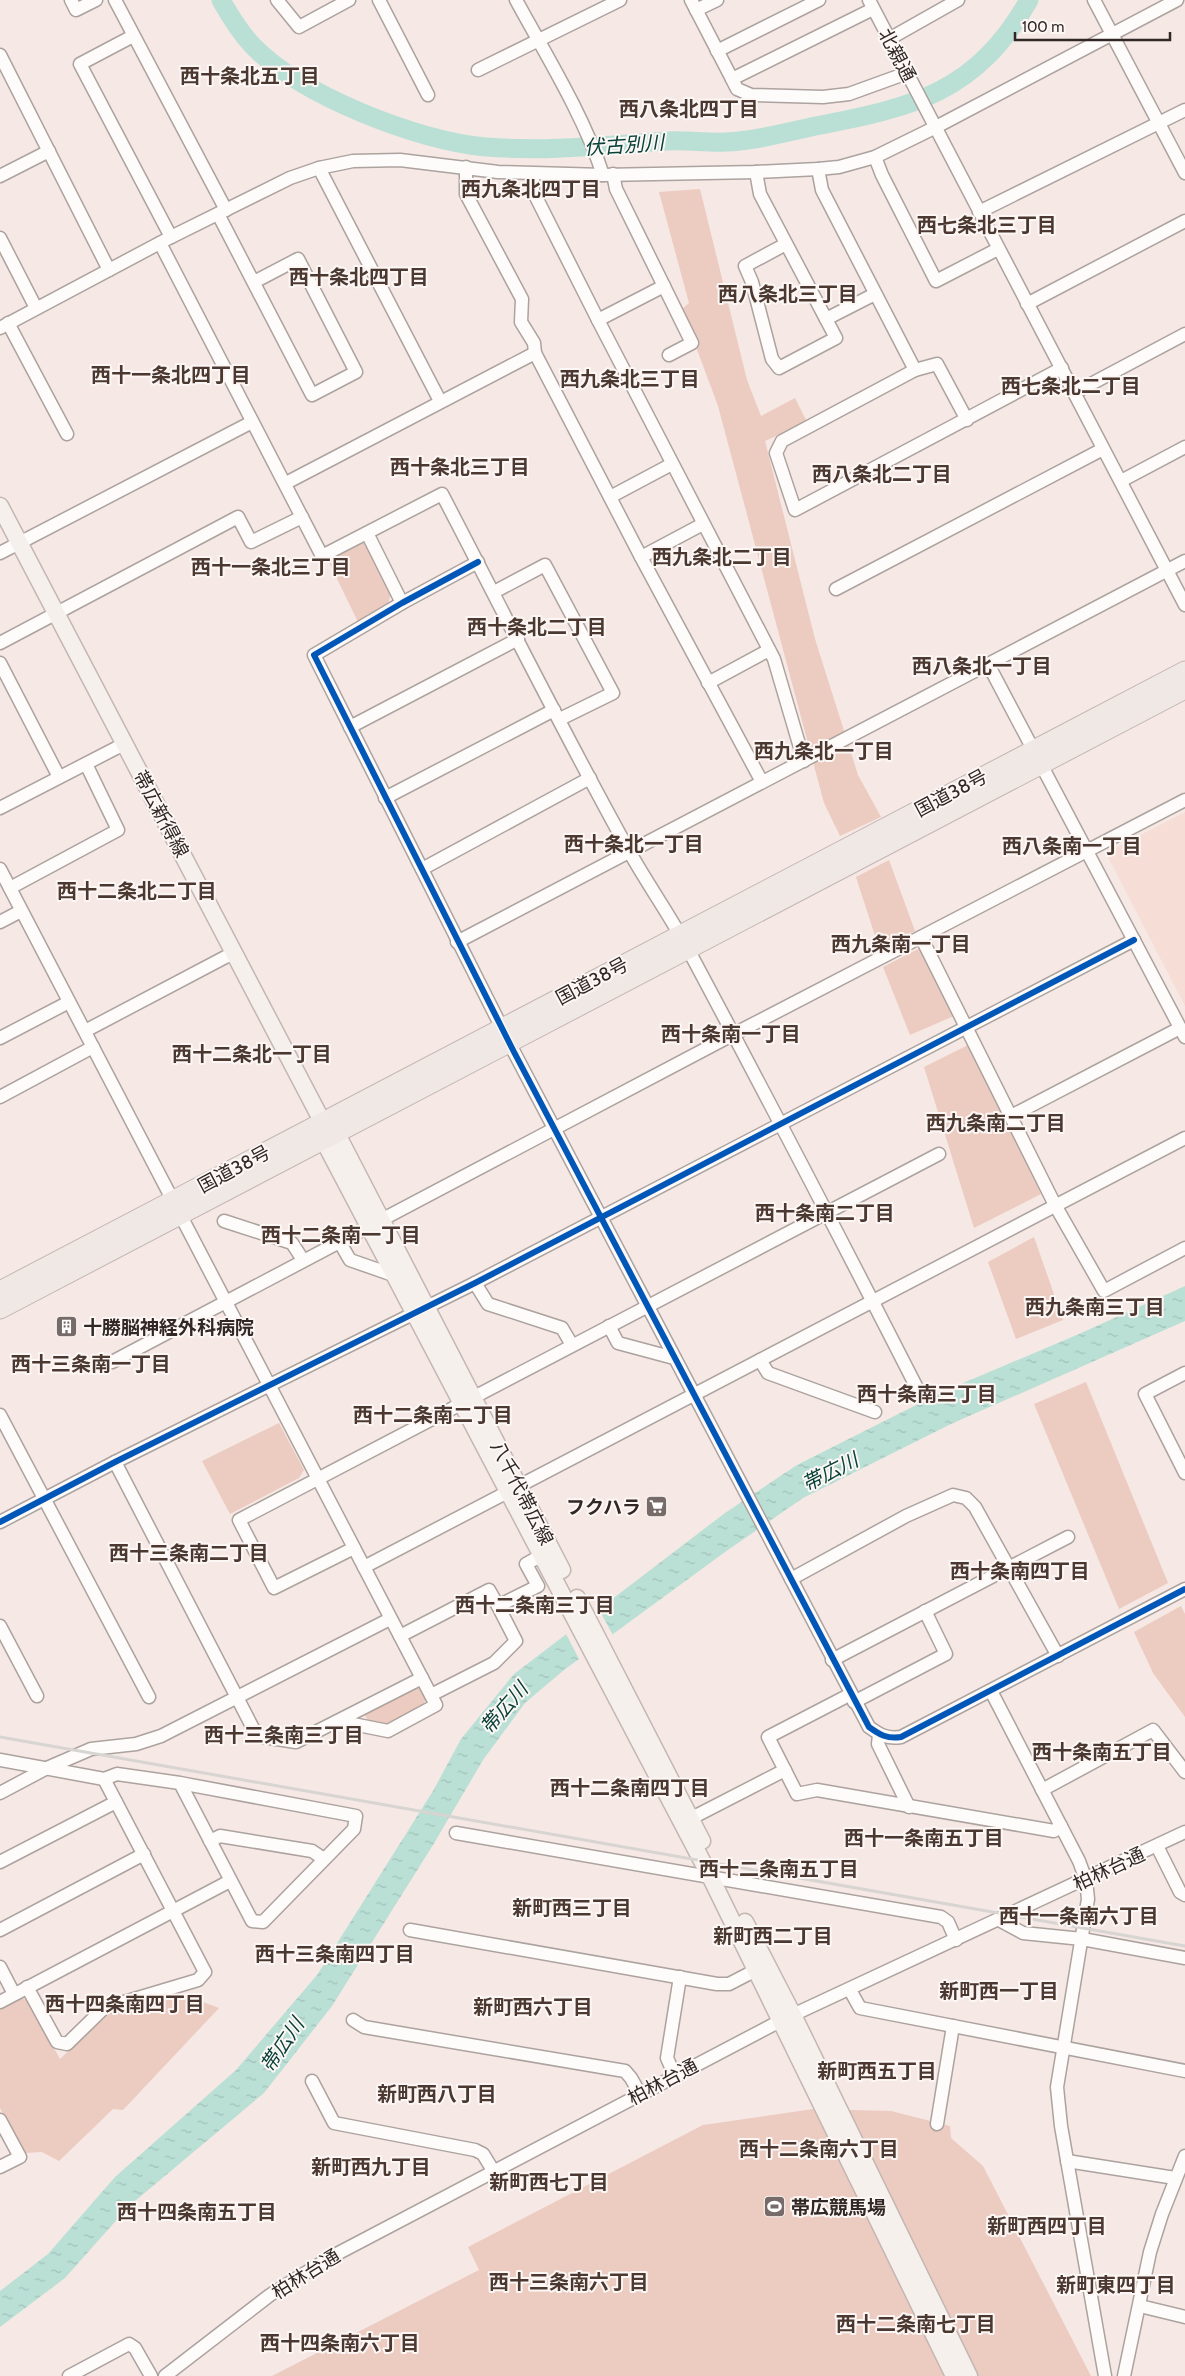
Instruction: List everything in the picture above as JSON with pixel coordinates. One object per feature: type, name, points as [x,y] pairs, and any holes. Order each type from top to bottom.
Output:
[{"type":"highway","name":"国道38号","points":[[0,1291],[330,1137],[506,1035],[1038,757],[1185,671]]},
{"type":"highway","name":"国道38号","points":[[1038,757],[1185,689]]},
{"type":"highway","name":"国道38号","points":[[0,1309],[176,1208],[322,1121],[506,1035]]},
{"type":"main road","name":"帯広新得線","points":[[0,506],[322,1121]]},
{"type":"main road","name":"八千代帯広線","points":[[322,1121],[717,1879],[969,2376]]},
{"type":"main road","name":"八千代帯広線","points":[[375,1223],[396,1276],[421,1309]]},
{"type":"main road","name":"八千代帯広線","points":[[513,1489],[542,1555],[579,1614]]},
{"type":"main road","name":"八千代帯広線","points":[[717,1879],[756,1970],[788,2018],[954,2376]]},
{"type":"street","points":[[71,0],[76,10],[96,0]]},
{"type":"street","points":[[115,0],[222,212],[254,282],[312,396],[356,372],[298,259],[254,282]]},
{"type":"street","points":[[277,0],[299,27],[349,0]]},
{"type":"street","points":[[379,0],[428,94]]},
{"type":"street","points":[[516,0],[616,189],[692,343],[669,355]]},
{"type":"street","points":[[478,70],[620,0]]},
{"type":"street","points":[[717,0],[694,5],[737,89],[751,95],[822,98],[849,94],[907,73]]},
{"type":"street","points":[[717,51],[819,0]]},
{"type":"street","points":[[889,39],[958,0]]},
{"type":"street","points":[[1094,0],[1185,173]]},
{"type":"street","points":[[66,434],[4,325],[166,240],[290,178],[319,168],[372,160],[400,160],[533,174],[756,172],[839,167],[875,157],[936,127],[1178,0]]},
{"type":"street","points":[[732,79],[871,4]]},
{"type":"street","name":"北親通","points":[[871,4],[1185,605]]},
{"type":"street","points":[[133,36],[80,64],[252,422],[286,483],[322,556],[442,494],[590,778],[630,852],[684,942],[779,1125],[828,1213],[918,1390]]},
{"type":"street","points":[[0,55],[109,270]]},
{"type":"street","points":[[979,212],[1185,110]]},
{"type":"street","points":[[0,176],[48,152]]},
{"type":"street","points":[[875,157],[882,175],[936,280],[998,249]]},
{"type":"street","points":[[466,167],[466,194],[522,299],[522,322],[534,343],[535,353],[641,557],[762,782]]},
{"type":"street","points":[[319,168],[440,401]]},
{"type":"street","points":[[818,169],[822,190],[915,370]]},
{"type":"street","points":[[756,172],[760,194],[836,338],[779,368],[772,359],[752,282],[745,266],[786,244]]},
{"type":"street","points":[[533,174],[533,191],[769,650],[804,761]]},
{"type":"street","points":[[1027,304],[1185,221]]},
{"type":"street","points":[[0,238],[36,308]]},
{"type":"street","points":[[598,320],[664,286]]},
{"type":"street","points":[[826,319],[876,294]]},
{"type":"street","points":[[1074,393],[1185,334]]},
{"type":"street","points":[[286,483],[535,353]]},
{"type":"street","points":[[966,420],[937,364],[915,370],[782,442],[776,454],[795,510],[966,420],[1062,368]]},
{"type":"street","points":[[0,553],[252,422]]},
{"type":"street","points":[[1121,481],[1185,448]]},
{"type":"street","points":[[836,589],[1103,449]]},
{"type":"street","points":[[610,496],[672,464]]},
{"type":"street","points":[[0,643],[55,612],[238,517],[251,542],[302,517]]},
{"type":"street","points":[[641,557],[703,524]]},
{"type":"street","points":[[367,533],[402,603]]},
{"type":"street","points":[[478,562],[402,603],[314,655],[457,942],[868,1727],[889,1739],[901,1737],[1185,1589]]},
{"type":"street","points":[[457,942],[1185,562]]},
{"type":"street","points":[[385,798],[557,715],[613,693],[545,566],[494,592]]},
{"type":"street","points":[[350,727],[518,639]]},
{"type":"street","points":[[708,683],[769,650]]},
{"type":"street","points":[[0,663],[59,777]]},
{"type":"street","points":[[988,664],[1183,1033],[1011,1116]]},
{"type":"street","points":[[0,808],[124,744]]},
{"type":"street","points":[[10,888],[118,830],[86,764]]},
{"type":"street","points":[[422,869],[590,778]]},
{"type":"street","points":[[112,1362],[338,1241],[1185,800]]},
{"type":"street","points":[[0,869],[436,1706],[388,1731],[338,1721]]},
{"type":"street","points":[[0,922],[21,911]]},
{"type":"street","points":[[921,937],[1056,1205],[1104,1291],[1185,1248]]},
{"type":"street","points":[[0,1522],[114,1462],[475,1283],[1134,940]]},
{"type":"street","points":[[85,1032],[234,953]]},
{"type":"street","points":[[0,1038],[69,1002]]},
{"type":"street","points":[[0,1097],[93,1047]]},
{"type":"street","points":[[364,1567],[1185,1138]]},
{"type":"street","points":[[354,1548],[274,1588],[239,1520],[939,1154]]},
{"type":"street","points":[[224,1221],[292,1243],[303,1260]]},
{"type":"street","points":[[338,1241],[350,1260],[396,1276]]},
{"type":"street","points":[[475,1283],[488,1304],[562,1328],[572,1345]]},
{"type":"street","points":[[609,1326],[618,1343],[674,1358]]},
{"type":"street","points":[[760,1360],[768,1373],[875,1412]]},
{"type":"street","points":[[1185,1373],[1145,1394],[1185,1473]]},
{"type":"street","points":[[0,1415],[148,1697]]},
{"type":"street","points":[[114,1462],[257,1736],[296,1742],[422,1678]]},
{"type":"street","points":[[791,1579],[906,1516],[953,1495],[966,1498],[975,1507],[1058,1656]]},
{"type":"street","points":[[832,1660],[1068,1537]]},
{"type":"street","points":[[498,1606],[538,1586],[526,1564],[542,1555]]},
{"type":"street","points":[[400,1636],[489,1590],[498,1606],[516,1641],[494,1663],[431,1695]]},
{"type":"street","points":[[925,1611],[946,1654],[768,1737],[797,1794],[817,1790],[1054,1831],[1061,1826]]},
{"type":"street","points":[[0,1793],[46,1768],[90,1749],[136,1744],[161,1736],[390,1619]]},
{"type":"street","points":[[0,1626],[37,1696]]},
{"type":"street","points":[[991,1691],[1061,1826],[1086,1880],[1088,1898],[1057,2086],[1060,2126],[1105,2376]]},
{"type":"street","points":[[1042,1790],[1153,1730],[1185,1772]]},
{"type":"street","points":[[879,1735],[878,1744],[910,1807]]},
{"type":"street","points":[[0,1760],[104,1779],[117,1774],[180,1783],[356,1816],[354,1829],[263,1922],[252,1921],[180,1783]]},
{"type":"street","points":[[686,1821],[785,1770]]},
{"type":"street","points":[[27,1987],[57,2042],[67,2044],[104,2008],[198,1980],[205,1972],[104,1779]]},
{"type":"street","points":[[0,1862],[116,1802]]},
{"type":"street","name":"柏林台通","points":[[165,2376],[270,2295],[303,2273],[640,2094],[788,2018],[1185,1832]]},
{"type":"street","points":[[456,1833],[698,1873],[717,1879],[941,1917],[948,1922],[956,1940]]},
{"type":"street","points":[[210,1841],[220,1836],[312,1851],[324,1859]]},
{"type":"street","points":[[1157,1846],[1180,1892],[1185,1895]]},
{"type":"street","points":[[0,1930],[144,1854]]},
{"type":"street","points":[[0,2002],[230,1881]]},
{"type":"street","points":[[999,1920],[1023,1933],[1082,1939],[1185,1958]]},
{"type":"street","points":[[410,1930],[729,1984],[756,1970]]},
{"type":"street","points":[[0,1967],[14,1994]]},
{"type":"street","points":[[675,2076],[667,2058],[680,1977]]},
{"type":"street","points":[[850,1990],[860,2008],[1185,2071]]},
{"type":"street","points":[[353,2020],[364,2027],[625,2071],[640,2094]]},
{"type":"street","points":[[937,2124],[953,2026]]},
{"type":"street","points":[[312,2080],[334,2123],[475,2150],[483,2154],[494,2172]]},
{"type":"street","points":[[0,2120],[20,2157],[0,2168]]},
{"type":"street","points":[[1124,2376],[1150,2252],[1175,2178],[1185,2156]]},
{"type":"street","points":[[1067,2161],[1175,2178]]},
{"type":"street","points":[[1140,2306],[1185,2317]]},
{"type":"street","points":[[69,2376],[129,2344],[135,2348],[151,2376]]},
{"type":"shaded area","points":[[700,189],[747,380],[761,416],[795,398],[807,422],[765,441],[815,639],[858,775],[881,817],[840,836],[824,803],[718,406],[682,309],[689,303],[659,192]]},
{"type":"shaded area","points":[[363,541],[391,592],[388,605],[358,622],[328,560]]},
{"type":"shaded area","points":[[1185,812],[1185,1006],[1106,853]]},
{"type":"shaded area","points":[[889,860],[915,931],[879,948],[856,877]]},
{"type":"shaded area","points":[[922,947],[956,1015],[910,1035],[883,967]]},
{"type":"shaded area","points":[[970,1044],[1041,1194],[974,1228],[924,1067]]},
{"type":"shaded area","points":[[1034,1237],[1063,1320],[1016,1339],[988,1262]]},
{"type":"shaded area","points":[[1086,1382],[1168,1583],[1119,1609],[1034,1404]]},
{"type":"shaded area","points":[[279,1423],[304,1470],[299,1478],[230,1514],[202,1461]]},
{"type":"shaded area","points":[[1181,1606],[1185,1614],[1185,1717],[1153,1673],[1134,1632]]},
{"type":"shaded area","points":[[415,1686],[422,1690],[426,1698],[423,1706],[386,1724],[368,1721],[364,1713]]},
{"type":"shaded area","points":[[179,1993],[219,2008],[123,2110],[113,2109],[59,2161],[42,2152],[24,2153],[0,2108],[0,2009],[20,1998],[27,2000],[60,2059],[108,2015]]},
{"type":"shaded area","name":"帯広競馬場","points":[[813,2109],[891,2111],[950,2126],[951,2138],[983,2166],[1091,2376],[272,2376],[479,2270],[468,2247],[703,2125]]},
{"type":"water","name":"帯広川","points":[[1185,1286],[1185,1321],[951,1424],[803,1498],[725,1552],[564,1670],[525,1703],[483,1760],[433,1845],[332,2006],[264,2093],[129,2206],[65,2278],[0,2327],[0,2291],[48,2254],[115,2177],[236,2070],[317,1975],[433,1791],[461,1739],[514,1674],[725,1513],[797,1465],[942,1392],[1079,1334]]},
{"type":"pier","points":[[597,1606],[614,1637],[580,1661],[565,1632]]},
{"type":"waterway","name":"伏古別川","points":[[221,0],[235,24],[252,45],[273,63],[299,81],[329,98],[394,125],[427,136],[486,147],[532,149],[667,141],[719,142],[749,140],[883,111],[939,91],[964,76],[987,56],[1009,31],[1029,0]]},
{"type":"railway","points":[[0,1737],[1185,1946]]},
{"type":"cycle path","points":[[478,562],[402,603],[314,655],[514,1052],[869,1727],[884,1736],[901,1737],[1185,1589]]},
{"type":"cycle path","points":[[0,1522],[115,1462],[475,1283],[1134,940]]},
{"type":"place","name":"十勝脳神経外科病院","points":[[67,1327]]},
{"type":"place","name":"フクハラ","points":[[657,1507]]},
{"type":"place","name":"帯広競馬場","points":[[775,2207]]},
{"type":"district","name":"西十条北五丁目","points":[[250,76]]},
{"type":"district","name":"西八条北四丁目","points":[[689,109]]},
{"type":"district","name":"西九条北四丁目","points":[[531,189]]},
{"type":"district","name":"西七条北三丁目","points":[[987,225]]},
{"type":"district","name":"西十条北四丁目","points":[[359,277]]},
{"type":"district","name":"西八条北三丁目","points":[[788,294]]},
{"type":"district","name":"西十一条北四丁目","points":[[171,375]]},
{"type":"district","name":"西九条北三丁目","points":[[630,379]]},
{"type":"district","name":"西七条北二丁目","points":[[1071,386]]},
{"type":"district","name":"西十条北三丁目","points":[[460,467]]},
{"type":"district","name":"西八条北二丁目","points":[[882,474]]},
{"type":"district","name":"西九条北二丁目","points":[[722,557]]},
{"type":"district","name":"西十一条北三丁目","points":[[271,567]]},
{"type":"district","name":"西十条北二丁目","points":[[537,627]]},
{"type":"district","name":"西八条北一丁目","points":[[982,666]]},
{"type":"district","name":"西九条北一丁目","points":[[824,751]]},
{"type":"district","name":"西十条北一丁目","points":[[634,844]]},
{"type":"district","name":"西八条南一丁目","points":[[1072,846]]},
{"type":"district","name":"西十二条北二丁目","points":[[137,891]]},
{"type":"district","name":"西九条南一丁目","points":[[901,944]]},
{"type":"district","name":"西十条南一丁目","points":[[731,1034]]},
{"type":"district","name":"西十二条北一丁目","points":[[252,1054]]},
{"type":"district","name":"西九条南二丁目","points":[[996,1123]]},
{"type":"district","name":"西十条南二丁目","points":[[825,1213]]},
{"type":"district","name":"西十二条南一丁目","points":[[341,1235]]},
{"type":"district","name":"西九条南三丁目","points":[[1095,1307]]},
{"type":"district","name":"西十三条南一丁目","points":[[91,1364]]},
{"type":"district","name":"西十条南三丁目","points":[[927,1394]]},
{"type":"district","name":"西十二条南二丁目","points":[[433,1415]]},
{"type":"district","name":"西十三条南二丁目","points":[[189,1553]]},
{"type":"district","name":"西十条南四丁目","points":[[1020,1571]]},
{"type":"district","name":"西十二条南三丁目","points":[[535,1605]]},
{"type":"district","name":"西十三条南三丁目","points":[[284,1735]]},
{"type":"district","name":"西十条南五丁目","points":[[1102,1752]]},
{"type":"district","name":"西十二条南四丁目","points":[[630,1788]]},
{"type":"district","name":"西十一条南五丁目","points":[[924,1838]]},
{"type":"district","name":"西十二条南五丁目","points":[[779,1869]]},
{"type":"district","name":"新町西三丁目","points":[[572,1908]]},
{"type":"district","name":"西十一条南六丁目","points":[[1079,1916]]},
{"type":"district","name":"新町西二丁目","points":[[773,1936]]},
{"type":"district","name":"西十三条南四丁目","points":[[335,1954]]},
{"type":"district","name":"新町西一丁目","points":[[999,1991]]},
{"type":"district","name":"西十四条南四丁目","points":[[125,2004]]},
{"type":"district","name":"新町西六丁目","points":[[533,2007]]},
{"type":"district","name":"新町西五丁目","points":[[877,2071]]},
{"type":"district","name":"新町西八丁目","points":[[437,2094]]},
{"type":"district","name":"西十二条南六丁目","points":[[819,2149]]},
{"type":"district","name":"新町西九丁目","points":[[371,2167]]},
{"type":"district","name":"新町西七丁目","points":[[549,2182]]},
{"type":"district","name":"西十四条南五丁目","points":[[197,2212]]},
{"type":"district","name":"新町西四丁目","points":[[1047,2226]]},
{"type":"district","name":"西十三条南六丁目","points":[[569,2282]]},
{"type":"district","name":"新町東四丁目","points":[[1116,2285]]},
{"type":"district","name":"西十二条南七丁目","points":[[916,2324]]},
{"type":"district","name":"西十四条南六丁目","points":[[340,2343]]}]
